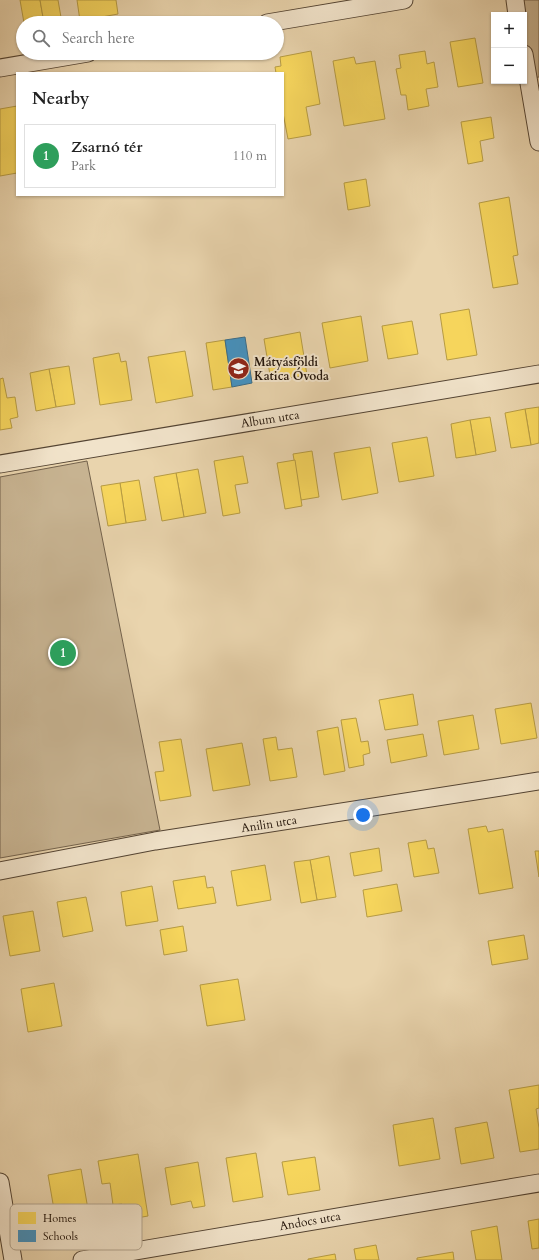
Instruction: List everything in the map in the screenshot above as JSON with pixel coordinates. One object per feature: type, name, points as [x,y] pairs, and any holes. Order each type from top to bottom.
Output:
[{"type":"street","points":[[284,20],[404,0]]},
{"type":"street","points":[[515,0],[517,12]]},
{"type":"street","points":[[0,68],[47,60]]},
{"type":"street","points":[[527,72],[539,142]]},
{"type":"street","name":"Album utca","points":[[0,464],[539,374]]},
{"type":"street","name":"Anilin utca","points":[[0,871],[155,842],[539,781]]},
{"type":"street","points":[[0,1182],[10,1242]]},
{"type":"street","name":"Andocs utca","points":[[142,1250],[539,1183]]},
{"type":"street","points":[[11,1250],[13,1260]]},
{"type":"street","name":"Andocs utca","points":[[82,1260],[141,1250]]},
{"type":"shaded area","points":[[519,0],[539,0],[539,77],[532,78],[527,49],[527,12],[523,12]]},
{"type":"shaded area","points":[[87,461],[160,830],[0,858],[0,477]]},
{"type":"building: Homes","points":[[20,0],[40,0],[43,16],[23,16]]},
{"type":"building: Homes","points":[[40,0],[58,0],[61,16],[43,16]]},
{"type":"building: Homes","points":[[77,0],[116,0],[118,14],[107,16],[79,16]]},
{"type":"building: Homes","points":[[475,38],[483,83],[458,87],[450,42]]},
{"type":"building: Homes","points":[[311,51],[320,104],[306,107],[311,135],[288,139],[284,118],[284,72],[276,72],[275,67],[281,66],[280,60],[284,60],[284,56]]},
{"type":"building: Homes","points":[[425,51],[427,64],[434,62],[438,87],[426,89],[429,106],[408,110],[406,95],[401,95],[396,69],[401,68],[399,55]]},
{"type":"building: Homes","points":[[354,57],[356,64],[375,61],[385,119],[344,126],[333,61]]},
{"type":"building: Homes","points":[[16,106],[16,173],[0,176],[0,109]]},
{"type":"building: Homes","points":[[491,117],[494,138],[480,141],[483,161],[468,164],[461,122]]},
{"type":"building: Homes","points":[[366,179],[370,206],[348,210],[344,183]]},
{"type":"building: Homes","points":[[509,197],[518,255],[513,256],[518,284],[493,288],[479,203]]},
{"type":"building: Homes","points":[[469,309],[477,355],[447,360],[440,314]]},
{"type":"building: Homes","points":[[361,316],[368,361],[330,368],[322,323]]},
{"type":"building: Homes","points":[[412,321],[418,354],[388,359],[382,326]]},
{"type":"building: Homes","points":[[300,332],[307,375],[271,381],[264,339]]},
{"type":"building: Homes","points":[[225,340],[232,387],[213,390],[206,343]]},
{"type":"building: Homes","points":[[185,351],[193,396],[156,403],[148,357]]},
{"type":"building: Homes","points":[[119,353],[121,362],[126,361],[132,400],[100,405],[93,358]]},
{"type":"building: Homes","points":[[69,366],[75,404],[56,407],[49,369]]},
{"type":"building: Homes","points":[[49,369],[56,407],[36,411],[30,373]]},
{"type":"building: Homes","points":[[3,378],[7,398],[15,397],[18,417],[10,419],[12,428],[0,430],[0,379]]},
{"type":"building: Homes","points":[[539,407],[539,443],[531,445],[525,409]]},
{"type":"building: Homes","points":[[525,409],[531,445],[511,448],[505,413]]},
{"type":"building: Homes","points":[[490,417],[496,451],[476,455],[470,420]]},
{"type":"building: Homes","points":[[470,420],[476,455],[456,458],[451,424]]},
{"type":"building: Homes","points":[[427,437],[434,476],[399,482],[392,443]]},
{"type":"building: Homes","points":[[370,447],[378,493],[342,500],[334,453]]},
{"type":"building: Homes","points":[[312,451],[319,497],[301,500],[293,454]]},
{"type":"building: Homes","points":[[243,456],[248,483],[235,485],[240,513],[223,516],[214,461]]},
{"type":"building: Homes","points":[[295,460],[302,506],[285,509],[277,463]]},
{"type":"building: Homes","points":[[198,469],[206,513],[184,517],[176,473]]},
{"type":"building: Homes","points":[[176,473],[184,517],[162,521],[154,477]]},
{"type":"building: Homes","points":[[139,480],[146,520],[126,523],[120,483]]},
{"type":"building: Homes","points":[[120,483],[126,523],[108,526],[101,486]]},
{"type":"building: Homes","points":[[413,694],[418,725],[385,730],[379,700]]},
{"type":"building: Homes","points":[[531,703],[537,738],[501,744],[495,709]]},
{"type":"building: Homes","points":[[473,715],[479,749],[444,755],[438,721]]},
{"type":"building: Homes","points":[[356,718],[361,742],[368,741],[370,753],[363,755],[364,765],[349,768],[341,720]]},
{"type":"building: Homes","points":[[338,727],[345,771],[324,775],[317,731]]},
{"type":"building: Homes","points":[[423,734],[427,756],[391,763],[387,740]]},
{"type":"building: Homes","points":[[276,737],[278,750],[292,748],[297,777],[270,781],[263,739]]},
{"type":"building: Homes","points":[[181,739],[191,796],[160,801],[155,772],[164,771],[159,742]]},
{"type":"building: Homes","points":[[242,743],[250,785],[213,791],[206,749]]},
{"type":"building: Homes","points":[[486,826],[488,832],[503,829],[513,888],[479,894],[468,829]]},
{"type":"building: Homes","points":[[426,840],[428,849],[434,848],[439,873],[414,877],[408,843]]},
{"type":"building: Homes","points":[[379,848],[382,871],[354,876],[350,853]]},
{"type":"building: Homes","points":[[535,851],[539,851],[539,877]]},
{"type":"building: Homes","points":[[329,856],[336,897],[317,900],[310,860]]},
{"type":"building: Homes","points":[[310,860],[317,900],[301,903],[294,862]]},
{"type":"building: Homes","points":[[265,865],[271,900],[237,906],[231,871]]},
{"type":"building: Homes","points":[[205,876],[207,888],[213,887],[216,903],[178,909],[173,881]]},
{"type":"building: Homes","points":[[397,884],[402,911],[367,917],[363,890]]},
{"type":"building: Homes","points":[[152,886],[158,921],[126,926],[121,892]]},
{"type":"building: Homes","points":[[86,897],[93,931],[63,937],[57,902]]},
{"type":"building: Homes","points":[[33,911],[40,951],[10,956],[3,916]]},
{"type":"building: Homes","points":[[183,926],[187,951],[164,955],[160,930]]},
{"type":"building: Homes","points":[[524,935],[528,959],[492,965],[488,941]]},
{"type":"building: Homes","points":[[238,979],[245,1020],[207,1026],[200,985]]},
{"type":"building: Homes","points":[[54,983],[62,1026],[28,1032],[21,989]]},
{"type":"building: Homes","points":[[539,1085],[539,1108],[536,1109],[539,1128],[539,1149],[520,1152],[509,1090]]},
{"type":"building: Homes","points":[[433,1118],[440,1159],[399,1166],[393,1125]]},
{"type":"building: Homes","points":[[487,1122],[494,1158],[461,1164],[455,1128]]},
{"type":"building: Homes","points":[[256,1153],[263,1197],[233,1202],[226,1158]]},
{"type":"building: Homes","points":[[138,1154],[148,1216],[142,1217],[142,1204],[113,1204],[110,1183],[102,1184],[98,1161]]},
{"type":"building: Homes","points":[[315,1157],[320,1190],[288,1195],[282,1162]]},
{"type":"building: Homes","points":[[198,1162],[205,1206],[193,1208],[191,1201],[171,1205],[165,1168]]},
{"type":"building: Homes","points":[[81,1169],[87,1204],[53,1204],[48,1175]]},
{"type":"building: Homes","points":[[539,1219],[539,1248],[532,1249],[528,1221]]},
{"type":"building: Homes","points":[[497,1226],[502,1260],[476,1260],[471,1231]]},
{"type":"building: Homes","points":[[376,1245],[379,1260],[356,1260],[354,1249]]},
{"type":"building: Homes","points":[[453,1252],[454,1260],[417,1260],[417,1258]]},
{"type":"building: Homes","points":[[335,1254],[336,1260],[308,1260],[308,1259]]},
{"type":"building: Schools","points":[[245,337],[252,383],[232,387],[225,340]]},
{"type":"place","name":"Mátyásföldi Katica Óvoda","points":[[239,369]]},
{"type":"place","name":"Zsarnó tér","points":[[63,653]]}]
